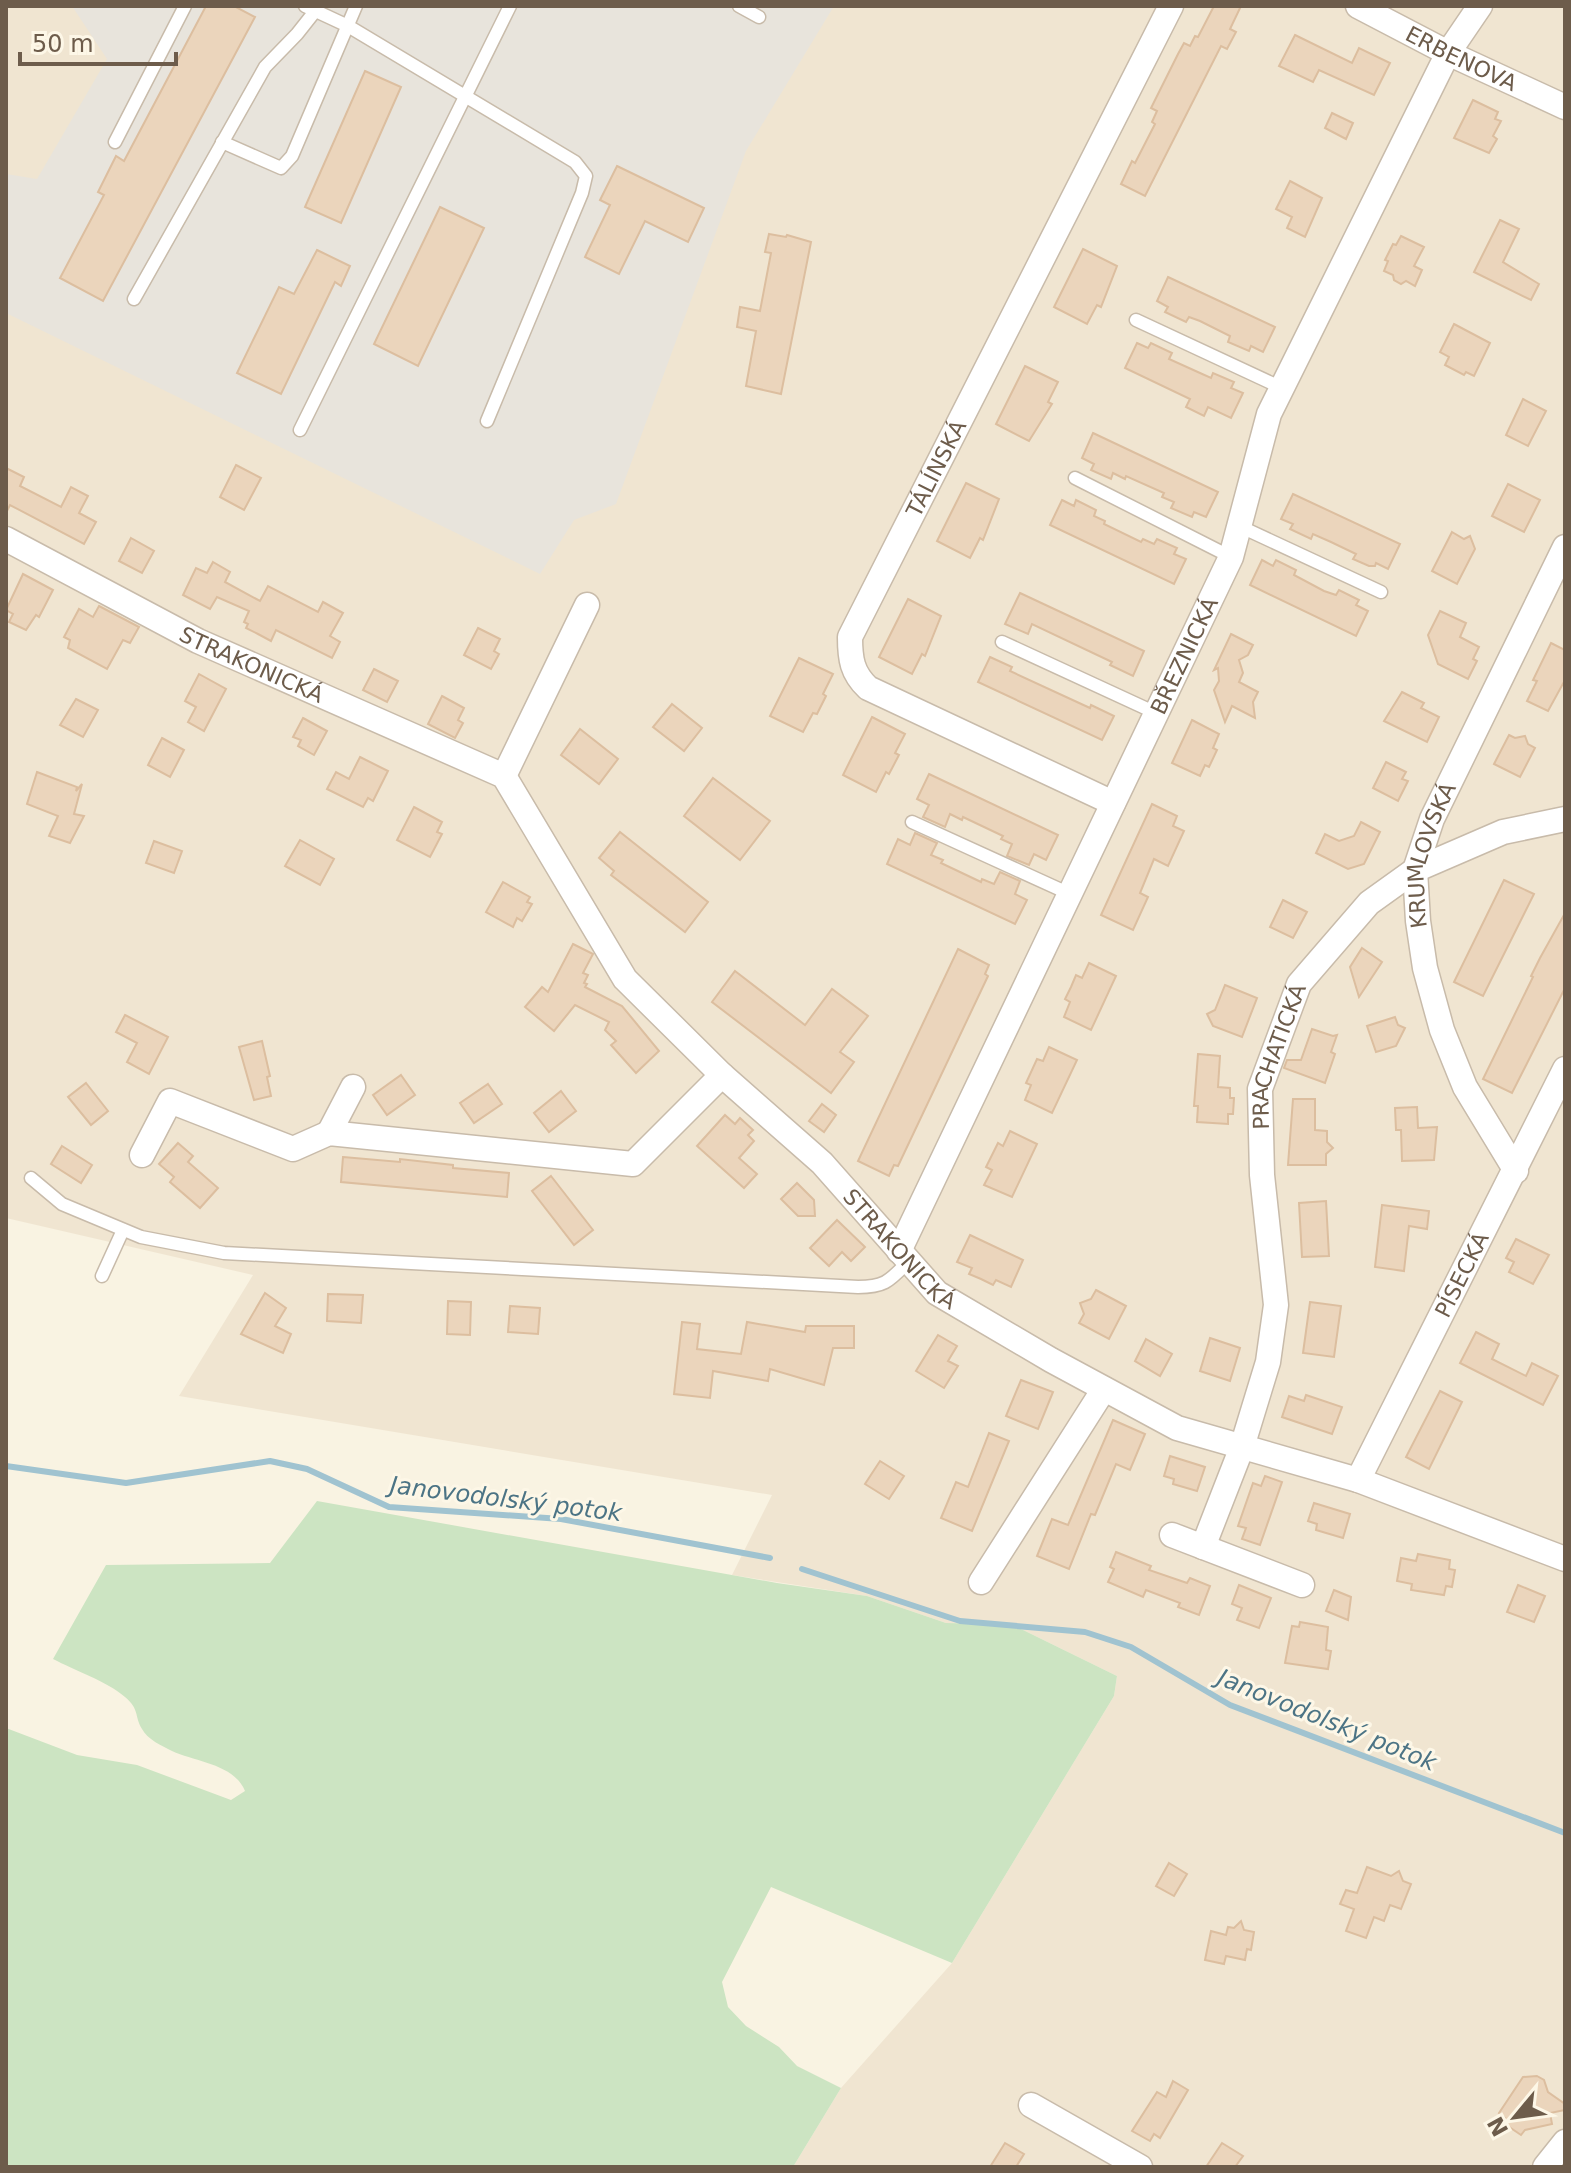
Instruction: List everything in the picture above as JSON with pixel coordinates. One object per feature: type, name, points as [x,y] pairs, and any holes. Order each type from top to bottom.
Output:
[{"type":"street","name":"TÁLÍNSKÁ","points":[[1113,803],[868,688],[856,676],[850,660],[850,637],[1171,6]]},
{"type":"street","name":"ERBENOVA","points":[[1358,6],[1448,53],[1565,107]]},
{"type":"street","name":"BŘEZNICKÁ","points":[[904,1256],[1070,894],[1231,557],[1269,414],[1448,53],[1480,6]]},
{"type":"street","name":"KRUMLOVSKÁ","points":[[1516,1171],[1465,1087],[1442,1030],[1425,968],[1415,870],[1432,819],[1565,547]]},
{"type":"street","name":"STRAKONICKÁ","points":[[10,549],[198,641],[504,776],[625,979],[722,1075],[822,1163],[937,1293],[1177,1428],[1358,1480],[1565,1559]]},
{"type":"street","points":[[504,776],[587,605]]},
{"type":"street","name":"PRACHATICKÁ","points":[[1242,1447],[1268,1362],[1276,1305],[1262,1175],[1260,1089],[1299,984],[1369,903],[1415,870],[1503,832],[1565,819]]},
{"type":"street","name":"PÍSECKÁ","points":[[1358,1480],[1565,1069]]},
{"type":"street","points":[[142,1155],[170,1101],[293,1149],[329,1133],[633,1164],[722,1075]]},
{"type":"street","points":[[329,1133],[353,1087]]},
{"type":"street","points":[[981,1582],[1104,1389]]},
{"type":"street","points":[[1203,1547],[1242,1447]]},
{"type":"street","points":[[1172,1535],[1302,1585]]},
{"type":"street","points":[[1031,2105],[1140,2167]]},
{"type":"street","points":[[1545,2167],[1565,2142]]},
{"type":"lane","points":[[115,142],[185,6]]},
{"type":"lane","points":[[222,142],[281,168],[292,156],[356,6]]},
{"type":"lane","points":[[300,430],[510,6]]},
{"type":"lane","points":[[739,6],[759,17]]},
{"type":"lane","points":[[134,299],[265,67],[311,8],[348,26],[466,95],[575,162],[586,176],[582,193],[487,421]]},
{"type":"lane","points":[[1136,320],[1282,388]]},
{"type":"lane","points":[[1075,478],[1231,557]]},
{"type":"lane","points":[[1239,526],[1381,592]]},
{"type":"lane","points":[[1002,642],[1156,713]]},
{"type":"lane","points":[[912,822],[1070,894]]},
{"type":"lane","points":[[31,1178],[62,1204],[141,1237],[224,1253],[858,1287],[878,1287],[889,1282],[904,1256]]},
{"type":"lane","points":[[102,1276],[123,1230]]},
{"type":"shaded area","points":[[6,6],[1565,6],[1565,2167],[793,2167],[841,2088],[952,1963],[1114,1696],[1117,1676],[1021,1629],[995,1624],[946,1623],[867,1596],[732,1575],[772,1495],[179,1396],[253,1275],[6,1218]]},
{"type":"shaded area","points":[[72,6],[834,6],[746,151],[616,504],[574,520],[540,574],[6,313],[6,174],[37,179],[107,59]]},
{"type":"green space","points":[[317,1501],[777,1583],[867,1596],[946,1623],[995,1624],[1021,1629],[1117,1676],[1114,1696],[952,1963],[771,1887],[722,1982],[728,2007],[746,2026],[779,2047],[797,2066],[841,2088],[793,2167],[6,2167],[6,1728],[77,1755],[137,1765],[231,1800],[245,1791],[240,1782],[223,1769],[155,1742],[144,1733],[135,1709],[125,1697],[100,1681],[53,1659],[106,1565],[270,1563]]},
{"type":"building","points":[[206,6],[234,6],[255,17],[103,301],[60,278],[104,195],[98,192],[116,156],[124,161]]},
{"type":"building","points":[[1214,6],[1241,6],[1230,29],[1236,32],[1227,49],[1221,46],[1145,196],[1121,184],[1155,124],[1152,122],[1157,111],[1151,108],[1178,54],[1184,43],[1190,46],[1195,36],[1198,37]]},
{"type":"building","points":[[1295,35],[1352,63],[1359,48],[1390,63],[1374,95],[1319,70],[1313,82],[1279,66]]},
{"type":"building","points":[[365,71],[401,87],[341,223],[305,207]]},
{"type":"building","points":[[1473,100],[1498,112],[1495,119],[1501,121],[1493,136],[1497,139],[1489,153],[1454,138]]},
{"type":"building","points":[[1332,113],[1353,123],[1346,139],[1325,128]]},
{"type":"building","points":[[617,166],[704,208],[688,242],[645,221],[619,274],[585,257],[610,205],[600,200]]},
{"type":"building","points":[[1290,181],[1322,198],[1305,237],[1287,228],[1292,217],[1276,209]]},
{"type":"building","points":[[440,207],[484,228],[418,366],[374,344]]},
{"type":"building","points":[[1500,220],[1519,229],[1503,262],[1539,284],[1531,300],[1474,272]]},
{"type":"building","points":[[769,234],[811,242],[781,394],[746,386],[756,331],[737,327],[740,307],[760,311],[771,253],[765,252]]},
{"type":"building","points":[[1401,236],[1424,247],[1414,266],[1422,270],[1415,286],[1406,281],[1401,284],[1384,271],[1388,261],[1385,260]]},
{"type":"building","points":[[1083,249],[1117,266],[1101,307],[1097,305],[1087,324],[1054,307]]},
{"type":"building","points":[[317,250],[350,266],[341,286],[335,282],[281,394],[237,373],[279,287],[294,294]]},
{"type":"building","points":[[1168,277],[1275,327],[1263,352],[1251,346],[1249,351],[1228,342],[1230,336],[1200,321],[1189,317],[1186,322],[1165,312],[1168,307],[1157,301]]},
{"type":"building","points":[[1454,324],[1490,343],[1474,376],[1466,372],[1464,375],[1445,365],[1449,357],[1440,352]]},
{"type":"building","points":[[1137,343],[1148,348],[1151,343],[1172,353],[1169,359],[1211,378],[1213,373],[1234,382],[1231,388],[1243,393],[1231,418],[1208,407],[1204,416],[1186,407],[1190,399],[1125,368]]},
{"type":"building","points":[[1025,366],[1058,382],[1048,402],[1052,404],[1029,441],[996,424]]},
{"type":"building","points":[[1523,399],[1546,411],[1528,446],[1506,435]]},
{"type":"building","points":[[1093,433],[1218,492],[1206,517],[1194,512],[1192,517],[1171,508],[1174,502],[1162,497],[1164,493],[1126,476],[1125,479],[1113,473],[1111,479],[1091,470],[1094,464],[1082,458]]},
{"type":"building","points":[[236,465],[261,478],[244,510],[220,497]]},
{"type":"building","points":[[6,468],[24,477],[20,486],[61,507],[71,487],[88,496],[79,513],[96,522],[84,544],[10,505],[6,513]]},
{"type":"building","points":[[966,483],[999,499],[983,540],[980,538],[970,558],[937,541]]},
{"type":"building","points":[[1508,484],[1540,500],[1524,532],[1492,516]]},
{"type":"building","points":[[1293,494],[1400,544],[1388,569],[1376,563],[1369,566],[1353,559],[1356,554],[1331,542],[1313,534],[1311,539],[1290,529],[1293,524],[1281,519]]},
{"type":"building","points":[[1062,500],[1074,506],[1076,500],[1096,510],[1094,516],[1105,521],[1104,524],[1141,542],[1143,539],[1154,544],[1157,539],[1177,548],[1174,554],[1186,559],[1174,584],[1050,525]]},
{"type":"building","points":[[1452,532],[1464,539],[1470,536],[1475,549],[1457,584],[1432,571]]},
{"type":"building","points":[[131,538],[154,551],[142,573],[119,561]]},
{"type":"building","points":[[1262,560],[1273,566],[1276,560],[1296,570],[1294,575],[1324,591],[1336,595],[1339,590],[1359,600],[1356,605],[1368,611],[1356,636],[1250,585]]},
{"type":"building","points":[[213,562],[230,572],[225,582],[260,601],[268,586],[318,612],[323,602],[343,613],[330,636],[340,642],[332,658],[276,630],[271,641],[246,628],[248,624],[244,622],[249,611],[217,597],[210,609],[183,595],[196,568],[207,573]]},
{"type":"building","points":[[23,574],[53,590],[39,617],[36,615],[26,630],[9,622],[13,614],[6,610]]},
{"type":"building","points":[[1020,593],[1144,651],[1133,676],[1110,665],[1112,662],[1032,624],[1028,634],[1005,624]]},
{"type":"building","points":[[908,599],[941,616],[925,656],[922,654],[912,674],[879,657]]},
{"type":"building","points":[[99,606],[139,627],[130,643],[123,640],[107,669],[68,648],[70,640],[64,637],[79,609],[93,617]]},
{"type":"building","points":[[1440,611],[1466,623],[1460,637],[1479,647],[1473,659],[1477,661],[1468,679],[1438,664],[1428,635]]},
{"type":"building","points":[[478,628],[500,639],[494,651],[499,654],[491,669],[464,655]]},
{"type":"building","points":[[1231,634],[1253,645],[1248,655],[1239,660],[1243,673],[1239,682],[1258,692],[1253,702],[1255,718],[1232,706],[1225,722],[1214,690],[1219,681],[1218,668],[1214,670]]},
{"type":"building","points":[[1551,643],[1565,650],[1565,680],[1548,711],[1527,701],[1537,681],[1533,680]]},
{"type":"building","points":[[990,657],[1012,667],[1010,671],[1114,716],[1102,740],[978,682]]},
{"type":"building","points":[[799,658],[833,674],[817,714],[813,713],[803,732],[770,716]]},
{"type":"building","points":[[374,669],[398,681],[387,702],[363,690]]},
{"type":"building","points":[[199,674],[226,689],[204,731],[188,722],[196,707],[185,701]]},
{"type":"building","points":[[1402,692],[1424,703],[1421,708],[1439,717],[1427,742],[1384,721]]},
{"type":"building","points":[[442,696],[464,708],[458,720],[463,723],[455,738],[428,724]]},
{"type":"building","points":[[76,699],[98,710],[83,737],[60,725]]},
{"type":"building","points":[[672,704],[702,728],[684,751],[653,727]]},
{"type":"building","points":[[872,717],[905,734],[895,753],[899,755],[876,792],[843,775]]},
{"type":"building","points":[[303,718],[327,731],[314,755],[298,746],[301,740],[293,737]]},
{"type":"building","points":[[1192,720],[1219,734],[1213,748],[1217,750],[1209,767],[1205,765],[1200,776],[1172,763]]},
{"type":"building","points":[[580,729],[618,759],[599,784],[561,755]]},
{"type":"building","points":[[1509,735],[1515,738],[1525,736],[1528,744],[1535,748],[1520,777],[1494,764]]},
{"type":"building","points":[[162,738],[184,750],[170,777],[148,765]]},
{"type":"building","points":[[360,757],[388,771],[373,801],[368,798],[363,807],[327,789],[336,772],[349,779]]},
{"type":"building","points":[[1386,762],[1406,772],[1402,779],[1408,781],[1398,801],[1373,788]]},
{"type":"building","points":[[37,772],[77,787],[76,791],[82,784],[74,814],[84,816],[70,843],[49,836],[58,816],[27,804]]},
{"type":"building","points":[[929,774],[1058,835],[1046,860],[1034,854],[1029,865],[1007,856],[1012,844],[1001,839],[1003,836],[963,817],[962,820],[950,814],[945,827],[923,817],[929,805],[917,799]]},
{"type":"building","points":[[713,778],[770,821],[740,860],[684,816]]},
{"type":"building","points":[[1152,804],[1177,816],[1173,826],[1184,831],[1168,866],[1154,859],[1140,893],[1148,897],[1133,930],[1101,915]]},
{"type":"building","points":[[414,807],[442,822],[437,832],[442,834],[430,857],[397,840]]},
{"type":"building","points":[[1361,822],[1380,832],[1364,864],[1348,869],[1316,853],[1325,834],[1339,841],[1354,836]]},
{"type":"building","points":[[620,832],[708,902],[685,932],[611,875],[614,871],[599,858]]},
{"type":"building","points":[[915,833],[937,843],[931,855],[943,860],[941,863],[981,882],[982,879],[994,884],[1000,872],[1020,881],[1015,894],[1027,900],[1015,924],[887,864],[898,839],[910,845]]},
{"type":"building","points":[[300,840],[334,859],[320,885],[285,866]]},
{"type":"building","points":[[154,841],[182,851],[174,873],[146,863]]},
{"type":"building","points":[[1504,880],[1534,894],[1483,996],[1454,982]]},
{"type":"building","points":[[503,882],[530,897],[527,902],[532,904],[522,921],[517,918],[513,927],[486,912]]},
{"type":"building","points":[[1283,900],[1307,912],[1293,938],[1270,927]]},
{"type":"building","points":[[1565,913],[1565,988],[1512,1093],[1483,1079],[1531,976]]},
{"type":"building","points":[[573,944],[593,954],[583,973],[588,975],[585,987],[622,1006],[659,1051],[636,1073],[611,1045],[616,1041],[605,1030],[609,1022],[575,1005],[554,1031],[525,1007],[542,987],[548,992]]},
{"type":"building","points":[[1362,948],[1382,962],[1359,997],[1350,967]]},
{"type":"building","points":[[958,949],[989,965],[985,974],[988,976],[898,1166],[894,1165],[889,1176],[858,1161]]},
{"type":"building","points":[[1089,963],[1116,976],[1091,1030],[1064,1017],[1070,1002],[1065,999],[1076,975],[1082,978]]},
{"type":"building","points":[[735,971],[805,1025],[832,989],[868,1016],[840,1052],[854,1062],[831,1093],[712,1002]]},
{"type":"building","points":[[1225,985],[1257,998],[1242,1037],[1213,1026],[1207,1014],[1215,1010]]},
{"type":"building","points":[[125,1015],[168,1037],[149,1074],[127,1062],[137,1043],[116,1032]]},
{"type":"building","points":[[1395,1017],[1398,1025],[1405,1028],[1396,1046],[1376,1052],[1367,1026]]},
{"type":"building","points":[[1312,1029],[1337,1035],[1331,1052],[1335,1054],[1325,1083],[1284,1068],[1287,1060],[1301,1060]]},
{"type":"building","points":[[262,1041],[271,1096],[254,1100],[239,1047]]},
{"type":"building","points":[[1049,1047],[1077,1060],[1052,1113],[1025,1100],[1031,1085],[1026,1083],[1037,1059],[1043,1061]]},
{"type":"building","points":[[1198,1054],[1220,1056],[1218,1087],[1230,1088],[1230,1098],[1234,1098],[1233,1114],[1228,1114],[1228,1124],[1197,1122],[1198,1106],[1194,1106]]},
{"type":"building","points":[[401,1075],[415,1095],[387,1115],[373,1095]]},
{"type":"building","points":[[86,1083],[108,1111],[91,1125],[68,1097]]},
{"type":"building","points":[[488,1084],[502,1104],[474,1123],[460,1103]]},
{"type":"building","points":[[561,1091],[576,1111],[549,1132],[534,1113]]},
{"type":"building","points":[[1293,1099],[1315,1099],[1315,1130],[1327,1131],[1327,1142],[1333,1148],[1326,1154],[1326,1165],[1288,1165]]},
{"type":"building","points":[[822,1104],[836,1115],[824,1132],[809,1121]]},
{"type":"building","points":[[1417,1107],[1418,1128],[1437,1127],[1434,1160],[1402,1161],[1401,1130],[1396,1130],[1395,1108]]},
{"type":"building","points":[[725,1115],[735,1124],[740,1118],[753,1130],[748,1135],[754,1141],[739,1158],[757,1174],[744,1188],[697,1146]]},
{"type":"building","points":[[1010,1131],[1037,1144],[1012,1197],[984,1185],[992,1170],[986,1167],[998,1143],[1003,1146]]},
{"type":"building","points":[[178,1143],[193,1156],[188,1162],[218,1188],[200,1208],[170,1182],[174,1177],[159,1164]]},
{"type":"building","points":[[62,1146],[92,1165],[81,1183],[51,1164]]},
{"type":"building","points":[[343,1157],[400,1162],[400,1159],[509,1173],[507,1197],[341,1182]]},
{"type":"building","points":[[551,1176],[593,1230],[574,1245],[532,1191]]},
{"type":"building","points":[[797,1183],[814,1200],[815,1216],[798,1216],[781,1199]]},
{"type":"building","points":[[1326,1201],[1329,1256],[1302,1257],[1299,1203]]},
{"type":"building","points":[[1382,1205],[1429,1211],[1427,1229],[1409,1226],[1404,1271],[1375,1267]]},
{"type":"building","points":[[837,1220],[865,1247],[851,1261],[842,1252],[829,1266],[810,1248]]},
{"type":"building","points":[[970,1235],[1023,1260],[1011,1287],[996,1280],[993,1285],[969,1274],[972,1268],[957,1262]]},
{"type":"building","points":[[1516,1239],[1549,1255],[1533,1284],[1509,1272],[1514,1262],[1506,1258]]},
{"type":"building","points":[[1096,1290],[1126,1306],[1109,1339],[1079,1323],[1084,1314],[1080,1303],[1091,1299]]},
{"type":"building","points":[[265,1293],[286,1308],[275,1326],[291,1334],[283,1353],[241,1334]]},
{"type":"building","points":[[328,1294],[363,1295],[361,1323],[327,1321]]},
{"type":"building","points":[[448,1301],[471,1302],[470,1335],[447,1334]]},
{"type":"building","points":[[1310,1302],[1341,1306],[1334,1357],[1303,1353]]},
{"type":"building","points":[[510,1306],[540,1308],[538,1334],[508,1332]]},
{"type":"building","points":[[682,1322],[700,1324],[697,1349],[741,1354],[747,1322],[805,1332],[806,1326],[854,1326],[854,1348],[833,1348],[824,1385],[770,1369],[768,1381],[713,1371],[710,1398],[674,1394]]},
{"type":"building","points":[[1476,1332],[1499,1344],[1492,1359],[1526,1376],[1532,1363],[1558,1376],[1543,1405],[1460,1363]]},
{"type":"building","points":[[938,1335],[957,1346],[948,1361],[958,1366],[944,1388],[916,1371]]},
{"type":"building","points":[[1210,1338],[1240,1348],[1230,1381],[1200,1371]]},
{"type":"building","points":[[1146,1339],[1172,1354],[1160,1376],[1135,1361]]},
{"type":"building","points":[[1021,1380],[1053,1392],[1038,1429],[1006,1416]]},
{"type":"building","points":[[1440,1391],[1462,1402],[1429,1469],[1406,1457]]},
{"type":"building","points":[[1306,1395],[1342,1407],[1332,1434],[1282,1417],[1289,1396],[1304,1401]]},
{"type":"building","points":[[1113,1420],[1145,1434],[1130,1470],[1116,1464],[1069,1569],[1037,1556],[1052,1519],[1068,1525]]},
{"type":"building","points":[[989,1433],[1009,1441],[972,1531],[941,1518],[956,1482],[968,1487]]},
{"type":"building","points":[[1170,1456],[1205,1467],[1197,1491],[1173,1484],[1174,1479],[1164,1476]]},
{"type":"building","points":[[880,1461],[904,1476],[889,1499],[865,1484]]},
{"type":"building","points":[[1265,1476],[1282,1482],[1260,1545],[1242,1539],[1246,1528],[1238,1526],[1253,1483],[1261,1486]]},
{"type":"building","points":[[1314,1503],[1350,1514],[1343,1538],[1316,1530],[1317,1524],[1308,1521]]},
{"type":"building","points":[[1116,1552],[1151,1566],[1149,1570],[1187,1583],[1190,1578],[1210,1586],[1199,1615],[1178,1607],[1180,1603],[1146,1590],[1143,1597],[1108,1582],[1114,1569],[1110,1567]]},
{"type":"building","points":[[1418,1554],[1450,1560],[1449,1569],[1455,1570],[1452,1587],[1446,1586],[1444,1595],[1411,1590],[1412,1584],[1397,1581],[1401,1558],[1416,1561]]},
{"type":"building","points":[[1239,1585],[1271,1598],[1259,1628],[1237,1620],[1242,1608],[1232,1604]]},
{"type":"building","points":[[1518,1585],[1545,1596],[1534,1622],[1507,1612]]},
{"type":"building","points":[[1334,1590],[1351,1597],[1348,1620],[1326,1611]]},
{"type":"building","points":[[1300,1622],[1328,1627],[1326,1650],[1331,1651],[1328,1669],[1285,1663],[1292,1626],[1299,1627]]},
{"type":"building","points":[[1169,1863],[1187,1874],[1174,1896],[1156,1886]]},
{"type":"building","points":[[1367,1867],[1391,1876],[1399,1871],[1403,1881],[1411,1884],[1401,1909],[1390,1905],[1384,1921],[1374,1917],[1366,1938],[1346,1931],[1354,1909],[1340,1904],[1346,1890],[1357,1893]]},
{"type":"building","points":[[1241,1921],[1244,1930],[1254,1932],[1251,1950],[1247,1949],[1245,1960],[1226,1956],[1224,1964],[1205,1960],[1211,1931],[1226,1935],[1228,1927],[1234,1928]]},
{"type":"building","points":[[1537,2076],[1544,2080],[1548,2092],[1565,2104],[1565,2110],[1550,2113],[1552,2124],[1525,2130],[1521,2135],[1502,2122],[1505,2118],[1499,2113],[1523,2077]]},
{"type":"building","points":[[1173,2081],[1188,2090],[1160,2138],[1154,2134],[1150,2141],[1132,2131],[1157,2092],[1166,2097]]},
{"type":"building","points":[[1005,2143],[1024,2154],[1016,2167],[990,2167]]},
{"type":"building","points":[[1222,2143],[1243,2156],[1235,2167],[1206,2167]]},
{"type":"waterway","name":"Janovodolský potok","points":[[6,1466],[126,1483],[270,1461],[307,1469],[389,1507],[561,1519],[770,1558]]},
{"type":"waterway","name":"Janovodolský potok","points":[[802,1569],[960,1621],[1085,1632],[1131,1647],[1230,1705],[1565,1833]]}]
